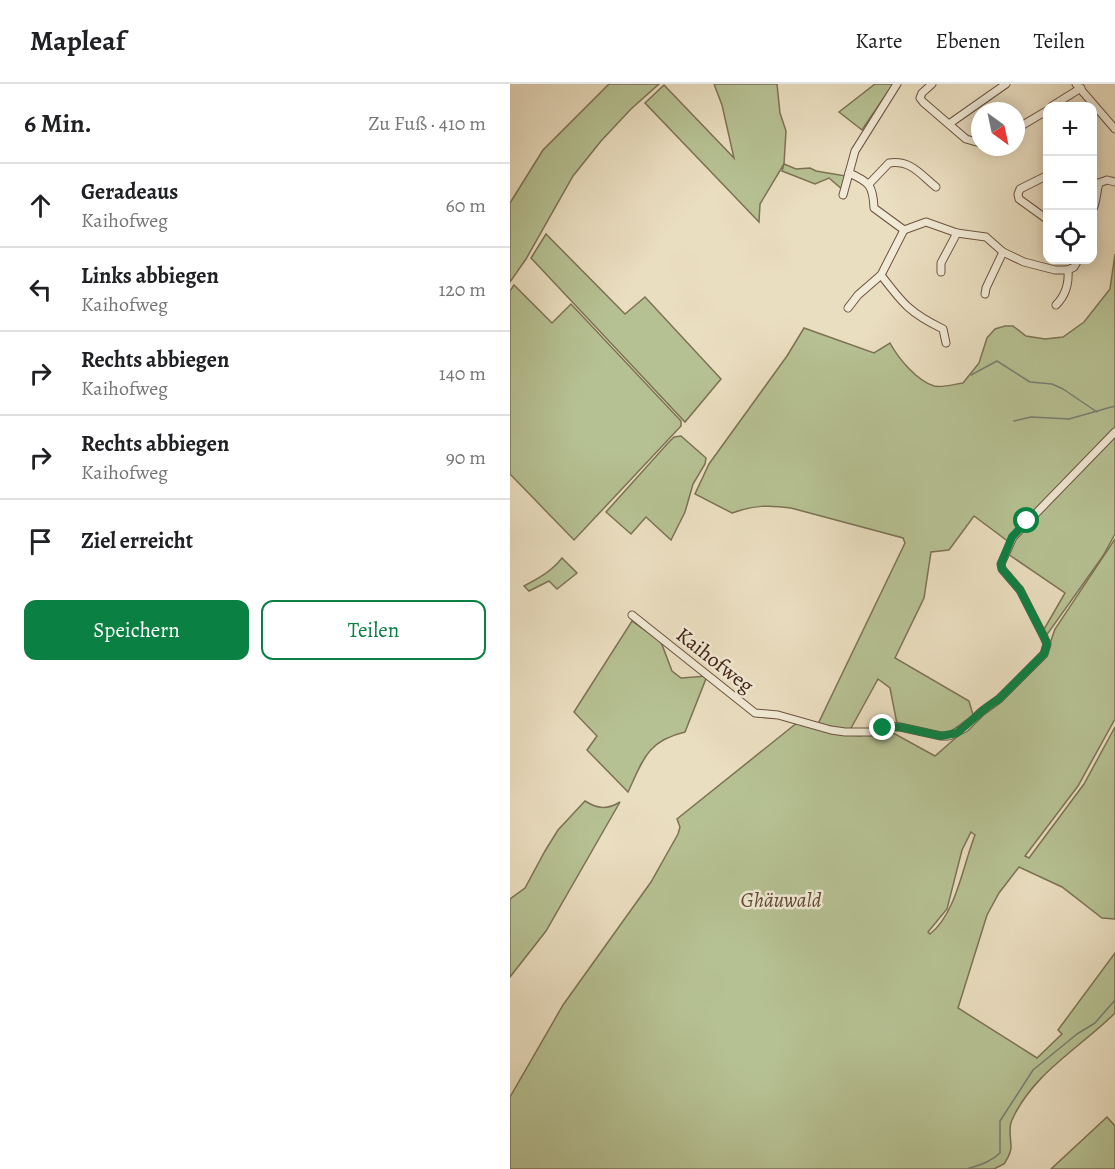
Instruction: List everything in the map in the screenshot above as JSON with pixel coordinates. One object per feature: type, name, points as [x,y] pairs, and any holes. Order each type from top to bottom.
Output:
[{"type":"street","points":[[843,195],[855,151],[897,84]]},
{"type":"street","points":[[932,84],[920,98],[966,139],[971,140]]},
{"type":"street","points":[[949,124],[1006,84]]},
{"type":"street","points":[[1057,102],[1078,86],[1115,129]]},
{"type":"street","points":[[1025,123],[1043,112]]},
{"type":"street","points":[[869,184],[890,162],[902,161],[912,166],[936,187]]},
{"type":"street","points":[[849,173],[869,184],[873,190],[874,208],[904,230]]},
{"type":"street","points":[[1043,178],[1020,189],[1018,194],[1019,199],[1043,217]]},
{"type":"street","points":[[1097,184],[1107,180],[1115,182]]},
{"type":"street","points":[[848,308],[858,295],[881,276],[904,230],[926,222],[957,233],[986,237],[1003,252],[1024,262],[1055,270],[1068,270],[1076,264]]},
{"type":"street","points":[[940,272],[941,263],[957,233]]},
{"type":"street","points":[[985,294],[1003,252]]},
{"type":"street","points":[[1056,305],[1063,299],[1069,280],[1068,270]]},
{"type":"street","points":[[881,276],[918,317],[943,329],[946,343]]},
{"type":"street","name":"Kaihofweg","points":[[632,615],[755,713],[778,714],[845,732],[872,732],[890,726],[941,736],[957,733],[999,699],[1044,654],[1046,649],[1044,637],[1020,590],[1002,569],[1001,564],[1008,545],[1027,521],[1115,432]]},
{"type":"green space","points":[[609,84],[659,84],[601,141],[573,176],[526,259],[510,282],[510,203],[543,150]]},
{"type":"green space","points":[[714,84],[777,84],[780,113],[786,131],[784,164],[760,204],[759,222],[645,103],[664,85],[734,158],[722,105]]},
{"type":"green space","points":[[875,84],[893,84],[862,130],[839,112]]},
{"type":"green space","points":[[784,164],[796,169],[810,168],[846,176],[843,190],[829,178],[815,184],[782,171]]},
{"type":"green space","points":[[546,234],[625,314],[645,297],[721,379],[685,422],[531,258]]},
{"type":"green space","points":[[1115,254],[1115,429],[1009,542],[974,516],[949,550],[931,552],[924,598],[895,658],[969,701],[973,715],[946,735],[897,724],[890,688],[878,679],[850,730],[818,724],[905,543],[903,538],[791,508],[762,506],[732,513],[695,494],[709,464],[787,356],[804,328],[874,353],[890,343],[909,368],[928,383],[941,387],[963,383],[979,363],[987,338],[995,329],[1013,326],[1026,336],[1045,339],[1063,337],[1084,322],[1110,289]]},
{"type":"green space","points":[[514,285],[552,323],[571,304],[681,421],[681,426],[574,540],[510,474],[510,291]]},
{"type":"green space","points":[[1115,435],[1115,534],[1103,556],[1046,636],[1043,631],[1065,593],[1008,554],[1016,537]]},
{"type":"green space","points":[[681,436],[706,458],[693,484],[685,512],[671,540],[646,517],[631,534],[606,512],[668,443],[674,437]]},
{"type":"green space","name":"Ghäuwald","points":[[1115,539],[1115,719],[1078,786],[1025,856],[1029,858],[1084,784],[1115,727],[1115,919],[1102,918],[1062,887],[1019,867],[999,893],[987,915],[958,1008],[1037,1058],[1062,1034],[1058,1030],[1115,953],[1115,1013],[1058,1062],[1032,1088],[1011,1123],[1011,1150],[1004,1164],[994,1169],[510,1169],[510,1097],[563,1005],[651,882],[678,834],[680,827],[677,819],[798,722],[841,734],[860,736],[886,729],[935,756],[1048,649],[1055,629]],"holes":[[[971,832],[975,835],[952,902],[939,925],[930,934],[928,932],[947,909],[962,850]]]},
{"type":"green space","points":[[562,558],[577,573],[557,589],[549,581],[529,591],[524,586],[550,570]]},
{"type":"green space","points":[[632,621],[661,642],[672,671],[681,678],[707,676],[685,732],[662,741],[648,753],[628,792],[587,750],[597,736],[574,712]]},
{"type":"green space","points":[[585,801],[602,808],[620,802],[546,931],[510,977],[510,899],[525,888],[558,830]]},
{"type":"green space","points":[[1107,1117],[1115,1126],[1115,1169],[1051,1169]]},
{"type":"waterway","points":[[971,375],[997,361],[1030,382],[1052,384],[1063,389],[1097,412]]},
{"type":"waterway","points":[[1014,421],[1031,417],[1069,419],[1115,406]]},
{"type":"waterway","points":[[967,1169],[989,1161],[1000,1153],[1000,1121],[1033,1070],[1077,1034],[1095,1023],[1115,1000]]},
{"type":"route","points":[[883,728],[900,727],[941,736],[957,733],[999,699],[1044,654],[1047,644],[1044,637],[1020,590],[1002,569],[1001,564],[1012,537],[1027,521]]}]
